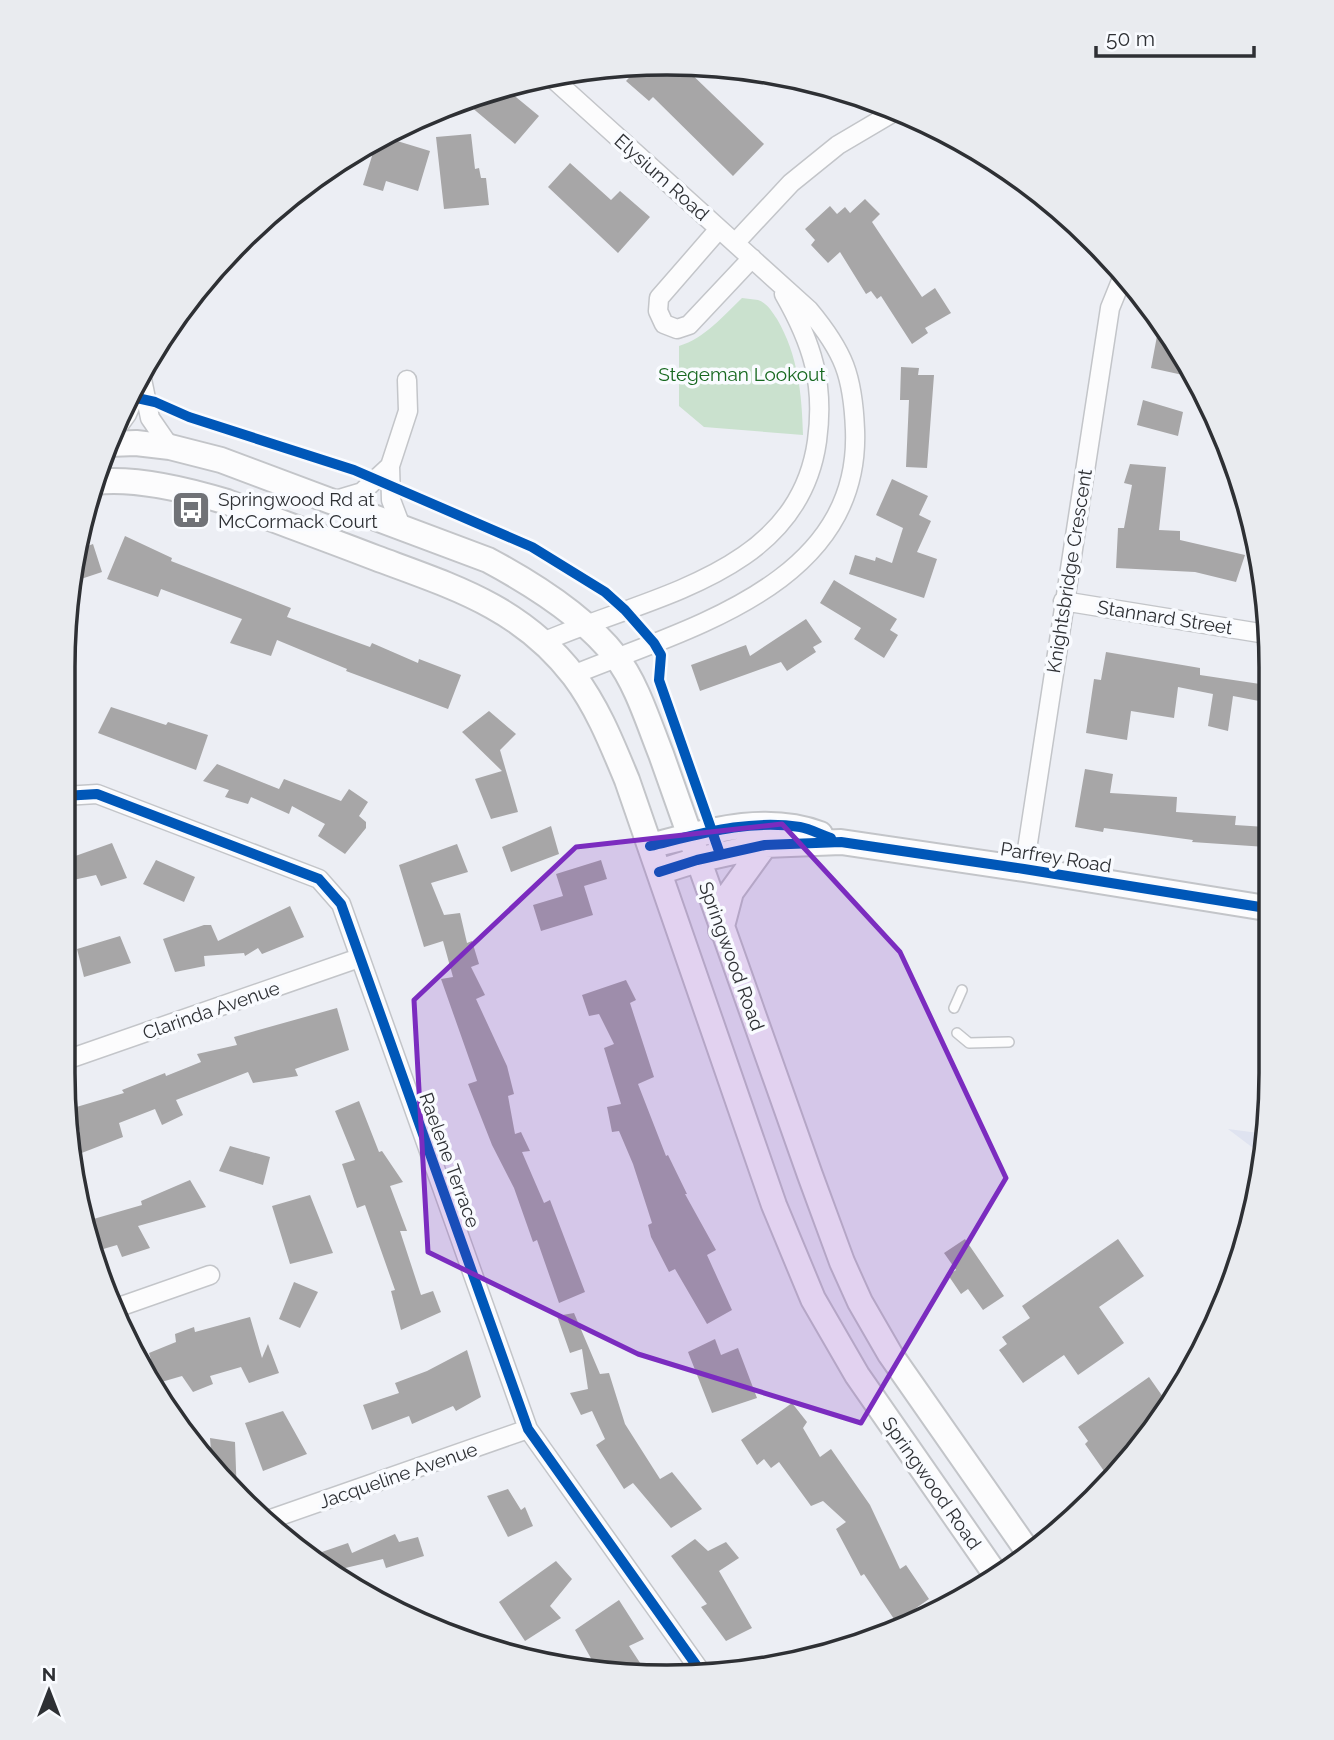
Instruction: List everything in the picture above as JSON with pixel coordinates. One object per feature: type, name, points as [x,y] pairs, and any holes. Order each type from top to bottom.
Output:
[{"type":"main road","name":"Springwood Road","points":[[119,444],[170,447],[221,460],[488,561],[528,582],[583,624],[617,657],[640,702],[842,1262],[860,1302],[890,1354],[1023,1545]]},
{"type":"main road","name":"Springwood Road","points":[[105,483],[161,485],[192,491],[472,594],[516,620],[542,642],[573,675],[598,712],[627,780],[774,1205],[813,1299],[857,1375],[992,1568]]},
{"type":"main road","name":"Parfrey Road","points":[[650,846],[712,830],[768,824],[803,828],[841,842]]},
{"type":"main road","name":"Parfrey Road","points":[[659,872],[697,860],[765,845],[841,842],[1259,907]]},
{"type":"main road","points":[[721,930],[731,892],[765,845]]},
{"type":"street","name":"Elysium Road","points":[[565,85],[809,310],[830,335],[845,363],[854,400],[856,443],[852,478],[840,510],[820,541],[763,593],[715,618],[573,675]]},
{"type":"street","points":[[735,243],[791,183],[838,145],[885,117]]},
{"type":"street","points":[[719,229],[659,298],[658,311],[664,324],[677,329],[689,325],[752,258]]},
{"type":"street","name":"Elysium Road","points":[[542,642],[692,584],[736,563],[763,543],[790,512],[805,488],[814,459],[819,426],[819,394],[813,358],[803,328],[775,279]]},
{"type":"street","name":"Knightsbridge Crescent","points":[[1024,869],[1110,308],[1119,286]]},
{"type":"street","points":[[402,529],[391,500],[390,466],[408,411],[407,380]]},
{"type":"street","points":[[145,389],[150,418],[170,447]]},
{"type":"street","points":[[331,501],[362,492],[390,466]]},
{"type":"street","name":"Stannard Street","points":[[1063,601],[1257,633]]},
{"type":"street","name":"Raelene Terrace","points":[[75,795],[97,794],[319,879],[341,904],[528,1429],[695,1664]]},
{"type":"street","name":"Clarinda Avenue","points":[[75,1057],[359,958]]},
{"type":"street","points":[[123,1306],[210,1275]]},
{"type":"street","name":"Jacqueline Avenue","points":[[276,1517],[528,1429]]},
{"type":"lane","points":[[954,1008],[962,990]]},
{"type":"lane","points":[[957,1033],[969,1043],[1009,1042]]},
{"type":"highlighted area","points":[[782,824],[900,952],[1006,1178],[861,1423],[638,1354],[428,1252],[414,1000],[576,847]]},
{"type":"shaded area","points":[[1228,1129],[1255,1133],[1254,1149]]},
{"type":"green space","name":"Stegeman Lookout","points":[[742,298],[764,303],[784,333],[798,375],[803,435],[704,427],[679,406],[679,346],[705,332]]},
{"type":"building","points":[[694,76],[764,144],[733,176],[653,97],[649,101],[626,81],[630,77]]},
{"type":"building","points":[[514,95],[539,116],[515,144],[473,108]]},
{"type":"building","points":[[471,134],[475,169],[479,168],[481,178],[486,178],[489,205],[444,209],[436,137]]},
{"type":"building","points":[[396,141],[430,151],[418,191],[386,181],[383,191],[363,185],[373,154]]},
{"type":"building","points":[[570,163],[611,200],[620,191],[650,217],[618,253],[548,187]]},
{"type":"building","points":[[865,199],[880,214],[872,222],[922,297],[935,288],[951,313],[925,328],[928,333],[912,344],[881,296],[877,299],[871,291],[866,294],[840,252],[828,263],[811,245],[815,240],[805,229],[830,206],[837,214],[845,207],[850,213]]},
{"type":"building","points":[[1157,335],[1181,375],[1151,368]]},
{"type":"building","points":[[901,367],[919,368],[918,375],[934,375],[927,468],[906,467],[909,400],[900,400]]},
{"type":"building","points":[[1143,400],[1183,412],[1178,436],[1137,425]]},
{"type":"building","points":[[1130,464],[1166,467],[1159,530],[1180,531],[1180,540],[1245,555],[1236,582],[1195,572],[1116,568],[1118,528],[1124,528],[1132,485],[1124,483]]},
{"type":"building","points":[[892,479],[928,496],[919,515],[931,521],[917,552],[937,559],[924,598],[849,574],[855,555],[875,561],[876,557],[892,563],[903,528],[876,515]]},
{"type":"building","points":[[125,536],[172,558],[171,561],[291,608],[287,617],[370,647],[372,643],[418,663],[419,659],[461,675],[448,709],[346,671],[347,669],[277,640],[271,656],[230,643],[242,619],[161,589],[158,597],[107,579]]},
{"type":"building","points":[[93,544],[102,572],[82,579],[87,552],[88,546]]},
{"type":"building","points":[[834,580],[897,619],[890,630],[898,635],[884,658],[854,639],[861,628],[820,603]]},
{"type":"building","points":[[806,619],[822,642],[813,647],[816,652],[787,671],[781,662],[700,691],[691,665],[746,645],[750,656]]},
{"type":"building","points":[[1106,652],[1200,668],[1200,675],[1259,684],[1259,701],[1233,696],[1228,731],[1208,726],[1213,694],[1178,687],[1174,718],[1131,711],[1127,740],[1086,733],[1094,679],[1101,680]]},
{"type":"building","points":[[111,707],[208,735],[196,770],[98,733]]},
{"type":"building","points":[[489,711],[516,734],[500,750],[518,812],[491,819],[475,779],[502,771],[462,732]]},
{"type":"building","points":[[217,764],[279,789],[284,779],[341,801],[349,789],[368,802],[359,816],[366,822],[366,828],[345,854],[318,836],[325,824],[292,806],[289,814],[251,797],[248,804],[225,797],[229,790],[203,781]]},
{"type":"building","points":[[1085,769],[1113,774],[1110,793],[1177,797],[1176,812],[1236,816],[1235,825],[1259,827],[1259,847],[1192,842],[1193,840],[1104,828],[1103,832],[1075,827]]},
{"type":"building","points":[[551,826],[559,854],[511,872],[502,847]]},
{"type":"building","points":[[112,843],[127,878],[101,886],[96,875],[75,880],[75,856]]},
{"type":"building","points":[[457,844],[468,872],[431,883],[444,915],[460,913],[467,943],[472,941],[479,964],[471,967],[485,995],[476,999],[507,1066],[514,1094],[508,1096],[515,1134],[521,1132],[530,1151],[522,1152],[544,1203],[550,1200],[585,1292],[559,1303],[537,1240],[533,1242],[514,1188],[492,1145],[468,1084],[477,1081],[441,979],[453,977],[443,941],[424,947],[399,865]]},
{"type":"building","points":[[156,860],[195,877],[184,902],[143,884]]},
{"type":"building","points":[[601,860],[607,879],[584,886],[593,915],[541,931],[533,905],[563,896],[556,874]]},
{"type":"building","points":[[290,906],[304,937],[262,954],[258,948],[245,956],[244,953],[204,956],[205,966],[175,972],[163,939],[211,925],[218,941]]},
{"type":"building","points":[[120,936],[131,963],[84,977],[77,949]]},
{"type":"building","points":[[626,980],[636,1000],[630,1003],[654,1077],[638,1084],[666,1156],[668,1155],[685,1194],[716,1250],[707,1255],[732,1310],[707,1324],[675,1269],[669,1272],[651,1237],[648,1225],[652,1223],[633,1164],[619,1131],[612,1132],[607,1107],[621,1104],[604,1048],[614,1044],[599,1014],[589,1016],[582,995]]},
{"type":"building","points":[[337,1008],[349,1050],[295,1069],[298,1076],[253,1083],[248,1072],[176,1100],[183,1115],[162,1125],[155,1109],[119,1123],[123,1137],[81,1153],[77,1107],[124,1093],[122,1090],[201,1062],[197,1054],[237,1045],[234,1037]]},
{"type":"building","points":[[359,1101],[379,1152],[382,1151],[403,1182],[390,1186],[407,1231],[400,1231],[421,1295],[433,1291],[441,1312],[401,1330],[391,1291],[395,1290],[365,1205],[357,1208],[342,1164],[355,1160],[335,1111]]},
{"type":"building","points":[[230,1146],[270,1157],[263,1185],[219,1171]]},
{"type":"building","points":[[190,1180],[206,1207],[138,1226],[150,1248],[122,1257],[117,1245],[103,1249],[94,1219],[142,1205],[141,1201]]},
{"type":"building","points":[[310,1195],[333,1253],[290,1264],[272,1206]]},
{"type":"building","points":[[965,1239],[1004,1296],[983,1310],[968,1289],[961,1294],[948,1275],[956,1270],[944,1253]]},
{"type":"building","points":[[1118,1239],[1144,1276],[1099,1307],[1124,1343],[1078,1375],[1064,1355],[1023,1383],[999,1350],[1007,1344],[1002,1337],[1030,1318],[1022,1306]]},
{"type":"building","points":[[294,1282],[318,1292],[300,1328],[279,1319]]},
{"type":"building","points":[[574,1313],[600,1374],[609,1373],[625,1424],[660,1479],[672,1472],[702,1509],[671,1528],[633,1483],[624,1489],[596,1445],[605,1439],[592,1411],[581,1415],[570,1393],[588,1389],[582,1349],[570,1353],[557,1316]]},
{"type":"building","points":[[250,1317],[262,1358],[268,1344],[279,1373],[249,1383],[241,1367],[210,1376],[213,1384],[193,1392],[182,1376],[163,1382],[149,1353],[176,1342],[175,1334],[194,1327],[195,1332]]},
{"type":"building","points":[[715,1339],[721,1355],[738,1348],[757,1398],[712,1413],[688,1352]]},
{"type":"building","points":[[467,1350],[481,1397],[456,1411],[453,1406],[412,1424],[409,1416],[372,1430],[363,1405],[399,1393],[395,1383],[427,1371]]},
{"type":"building","points":[[1149,1377],[1162,1396],[1104,1471],[1085,1444],[1088,1441],[1078,1427]]},
{"type":"building","points":[[792,1403],[807,1422],[803,1428],[820,1457],[831,1449],[870,1505],[900,1569],[906,1565],[929,1599],[894,1619],[864,1574],[861,1576],[836,1529],[846,1522],[823,1501],[811,1506],[779,1462],[771,1468],[764,1459],[757,1465],[741,1440]]},
{"type":"building","points":[[283,1411],[307,1454],[263,1471],[245,1423]]},
{"type":"building","points":[[210,1438],[235,1442],[236,1478],[222,1463],[211,1449]]},
{"type":"building","points":[[508,1489],[521,1510],[525,1507],[533,1526],[508,1537],[487,1496]]},
{"type":"building","points":[[395,1534],[399,1542],[418,1537],[424,1556],[386,1568],[383,1559],[344,1568],[321,1552],[348,1543],[352,1553]]},
{"type":"building","points":[[695,1539],[708,1551],[726,1542],[739,1558],[719,1571],[752,1628],[726,1641],[701,1607],[707,1604],[671,1556]]},
{"type":"building","points":[[556,1561],[572,1579],[550,1606],[561,1618],[525,1641],[499,1602]]},
{"type":"building","points":[[619,1600],[644,1639],[629,1646],[641,1664],[592,1660],[575,1630]]},
{"type":"cycle path","points":[[140,399],[354,470],[532,547],[605,592],[625,610],[661,655],[659,680],[720,854]]},
{"type":"cycle path","points":[[75,795],[97,794],[319,879],[341,904],[528,1429],[695,1664]]},
{"type":"cycle path","points":[[650,846],[725,829],[762,825],[800,827],[831,838]]},
{"type":"cycle path","points":[[659,872],[697,860],[765,845],[841,842],[1259,907]]},
{"type":"place","name":"Springwood Rd at McCormack Court","points":[[191,510]]}]
